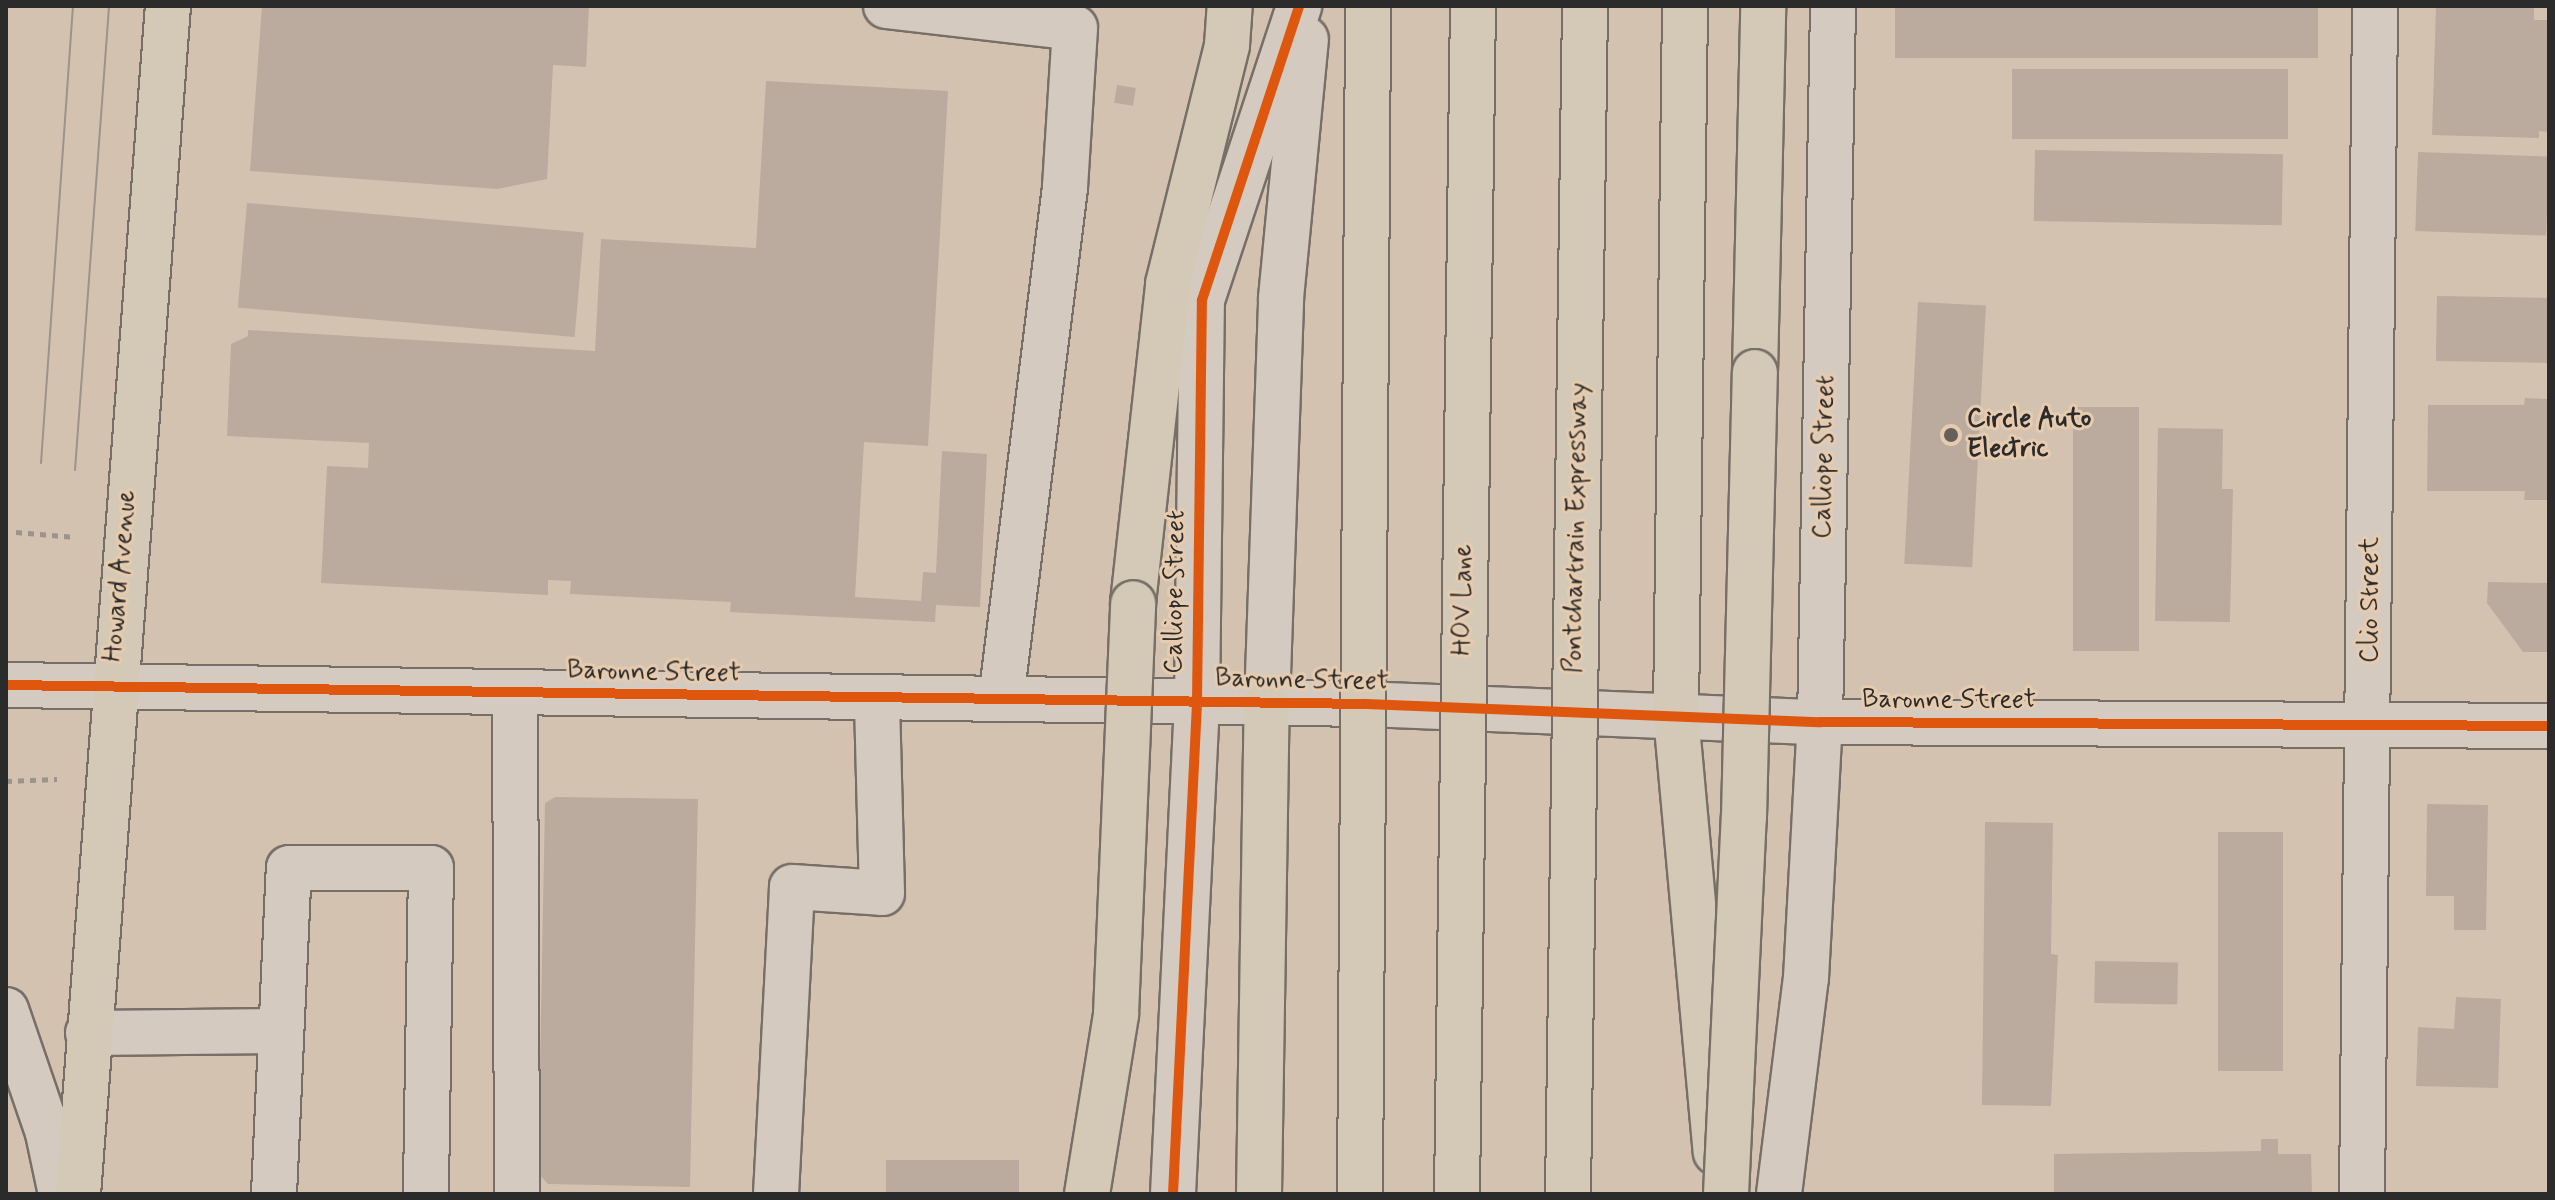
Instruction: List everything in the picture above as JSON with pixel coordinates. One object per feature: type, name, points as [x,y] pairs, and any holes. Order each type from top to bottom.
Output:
[{"type":"main road","name":"Howard Avenue","points":[[78,1194],[111,690],[168,6]]},
{"type":"main road","points":[[1087,1194],[1116,1014],[1135,570],[1168,284],[1227,45],[1230,6]]},
{"type":"main road","points":[[1360,1194],[1368,6]]},
{"type":"main road","name":"HOV Lane","points":[[1457,1194],[1473,6]]},
{"type":"main road","name":"Pontchartrain Expressway","points":[[1568,1194],[1585,6]]},
{"type":"main road","points":[[1685,6],[1676,716],[1699,1017],[1724,1194]]},
{"type":"main road","points":[[1724,1194],[1744,817],[1763,6]]},
{"type":"main road","points":[[1259,1194],[1267,704]]},
{"type":"street","points":[[886,6],[1075,28],[1065,188],[1001,699]]},
{"type":"street","name":"Calliope Street","points":[[1173,1194],[1197,702],[1202,300],[1299,6]]},
{"type":"street","points":[[1267,704],[1281,298],[1309,6]]},
{"type":"street","name":"Calliope Street","points":[[1779,1194],[1806,978],[1820,722],[1833,6]]},
{"type":"street","name":"Clio Street","points":[[2362,1194],[2370,725],[2375,6]]},
{"type":"street","name":"Baronne Street","points":[[6,685],[111,690],[1197,702],[1820,722],[2549,726]]},
{"type":"street","points":[[515,694],[517,1194]]},
{"type":"street","points":[[776,1194],[792,887],[882,893],[877,698]]},
{"type":"street","points":[[274,1194],[289,868],[431,868],[426,1194]]},
{"type":"street","points":[[6,1010],[48,1133],[61,1194]]},
{"type":"street","points":[[88,1033],[280,1031]]},
{"type":"path","points":[[16,532],[89,538]]},
{"type":"path","points":[[6,781],[74,779]]},
{"type":"building","points":[[262,6],[589,6],[586,67],[553,65],[547,179],[497,189],[250,171]]},
{"type":"building","points":[[1895,6],[2318,6],[2318,58],[1895,58]]},
{"type":"building","points":[[2436,6],[2534,6],[2534,20],[2549,20],[2549,132],[2539,131],[2539,138],[2432,135]]},
{"type":"building","points":[[2012,69],[2288,69],[2288,139],[2012,139]]},
{"type":"building","points":[[766,81],[948,91],[928,446],[864,442],[855,597],[921,601],[923,572],[936,573],[942,451],[987,454],[980,607],[936,605],[935,622],[730,612],[731,602],[570,594],[571,581],[548,580],[548,595],[321,583],[327,466],[368,468],[369,443],[227,436],[231,344],[248,336],[248,330],[595,351],[601,239],[756,248]]},
{"type":"building","points":[[1117,85],[1136,88],[1133,106],[1114,103]]},
{"type":"building","points":[[2035,150],[2283,154],[2282,225],[2034,221]]},
{"type":"building","points":[[2418,152],[2549,157],[2546,236],[2415,231]]},
{"type":"building","points":[[247,203],[584,232],[575,337],[238,308]]},
{"type":"building","points":[[2437,296],[2549,298],[2548,363],[2436,361]]},
{"type":"building","name":"Circle Auto Electric","points":[[1918,302],[1986,306],[1972,567],[1904,564]]},
{"type":"building","points":[[2525,398],[2549,399],[2549,500],[2524,500],[2525,491],[2427,491],[2428,405],[2524,405]]},
{"type":"building","points":[[2073,407],[2139,407],[2139,651],[2073,651]]},
{"type":"building","points":[[2158,428],[2223,429],[2222,489],[2233,489],[2230,622],[2155,621]]},
{"type":"building","points":[[2488,582],[2549,583],[2549,652],[2523,652],[2487,603]]},
{"type":"building","points":[[555,797],[698,799],[690,1187],[548,1184],[538,1173],[545,803]]},
{"type":"building","points":[[2427,804],[2488,805],[2486,930],[2454,930],[2454,896],[2426,896]]},
{"type":"building","points":[[1985,822],[2053,823],[2051,954],[2058,955],[2051,1106],[1982,1105]]},
{"type":"building","points":[[2218,832],[2283,832],[2283,1071],[2218,1071]]},
{"type":"building","points":[[2095,961],[2178,962],[2177,1004],[2094,1003]]},
{"type":"building","points":[[2456,997],[2501,999],[2498,1088],[2416,1086],[2418,1027],[2454,1029]]},
{"type":"building","points":[[2261,1139],[2278,1139],[2278,1154],[2311,1154],[2312,1194],[2054,1194],[2054,1154],[2261,1151]]},
{"type":"building","points":[[886,1160],[1019,1160],[1019,1194],[886,1194]]},
{"type":"tram line","points":[[41,463],[73,6]]},
{"type":"tram line","points":[[75,470],[109,6]]},
{"type":"cycle path","points":[[1173,1194],[1197,702],[1202,300],[1299,6]]},
{"type":"cycle path","points":[[6,685],[1365,704],[1820,722],[2549,726]]},
{"type":"place","name":"Circle Auto Electric","points":[[1951,435]]}]
